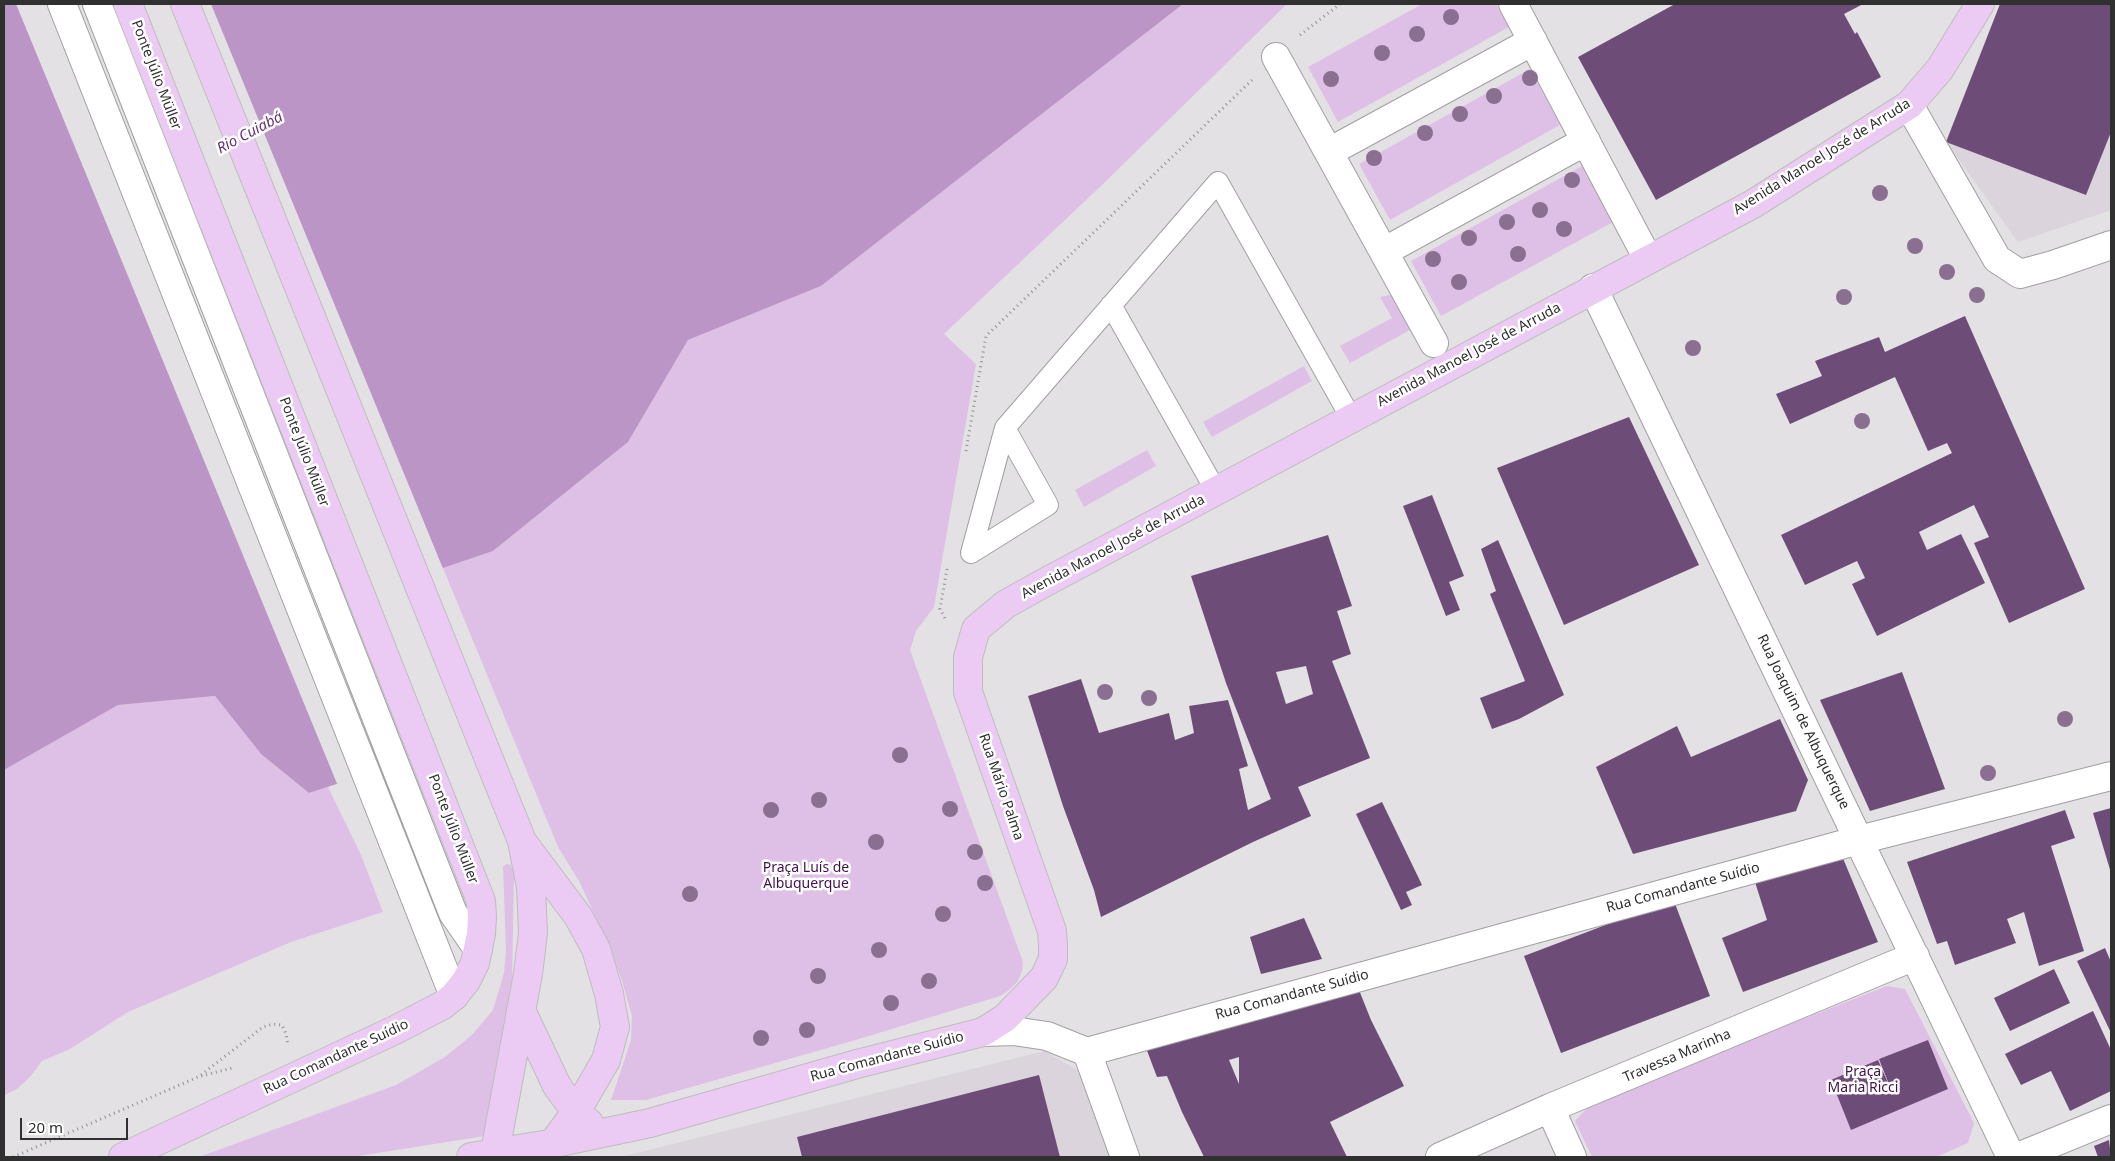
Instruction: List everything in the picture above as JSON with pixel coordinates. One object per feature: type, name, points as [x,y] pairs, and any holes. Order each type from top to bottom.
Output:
[{"type":"main road","name":"Ponte Júlio Müller","points":[[128,4],[481,900]]},
{"type":"main road","points":[[185,4],[522,841],[531,887],[533,933],[521,1010],[487,1156]]},
{"type":"main road","name":"Avenida Manoel José de Arruda","points":[[968,692],[968,658],[976,628],[1006,604],[1753,204],[1909,106],[1940,69],[1980,4]]},
{"type":"main road","name":"Rua Mário Palma","points":[[968,692],[1052,931],[1053,959],[1050,969],[1028,997],[1011,1013],[982,1032]]},
{"type":"main road","points":[[522,841],[578,916],[596,949],[609,994],[615,1027],[612,1045],[606,1060],[576,1112],[548,1150]]},
{"type":"main road","name":"Rua Comandante Suídio","points":[[123,1157],[395,1030],[443,1005],[454,996],[466,981],[475,963],[482,917],[481,900]]},
{"type":"main road","points":[[521,1010],[557,1086],[576,1112],[601,1134]]},
{"type":"main road","name":"Rua Comandante Suídio","points":[[487,1156],[548,1150],[857,1064],[982,1032]]},
{"type":"street","points":[[62,4],[424,925],[454,996]]},
{"type":"street","points":[[97,4],[453,913],[478,949]]},
{"type":"street","points":[[1513,4],[1648,260]]},
{"type":"street","points":[[1329,152],[1533,41]]},
{"type":"street","points":[[1276,56],[1434,343]]},
{"type":"street","points":[[1909,106],[1997,259],[2020,274],[2111,245]]},
{"type":"street","points":[[1385,251],[1586,141]]},
{"type":"street","name":"Rua Joaquim de Albuquerque","points":[[1593,288],[2011,1157]]},
{"type":"street","name":"Rua Comandante Suídio","points":[[982,1032],[1013,1031],[1047,1036],[1087,1052],[1859,840],[2111,776]]},
{"type":"street","name":"Travessa Marinha","points":[[1440,1157],[1550,1108],[1914,956]]},
{"type":"street","points":[[1087,1052],[1125,1157]]},
{"type":"street","points":[[1550,1108],[1572,1157]]},
{"type":"street","points":[[2018,1157],[2111,1119]]},
{"type":"lane","points":[[1005,428],[1048,505],[971,553],[1005,428],[1218,182],[1351,418]]},
{"type":"lane","points":[[1111,304],[1216,491]]},
{"type":"path","points":[[198,1077],[263,1028],[273,1024],[282,1025],[288,1046]]},
{"type":"shaded area","points":[[2000,4],[2111,4],[2111,210],[2018,242],[1946,142]]},
{"type":"shaded area","points":[[1044,1051],[1081,1072],[1111,1157],[621,1157]]},
{"type":"green space","name":"Praça Luís de Albuquerque","points":[[1183,4],[1287,4],[1102,185],[944,334],[976,364],[934,607],[916,631],[910,650],[1023,962],[1018,981],[1000,996],[859,1039],[646,1100],[611,1100],[631,1040],[632,1016],[622,981],[610,948],[579,881],[558,847],[443,568],[493,551],[628,442],[688,340],[821,286]]},
{"type":"green space","points":[[1422,4],[1496,4],[1509,27],[1338,122],[1308,67]]},
{"type":"green space","points":[[1530,69],[1560,125],[1390,220],[1359,164]]},
{"type":"green space","points":[[1582,166],[1613,222],[1441,316],[1411,261]]},
{"type":"green space","points":[[1390,295],[1401,300],[1417,326],[1350,363],[1340,346],[1392,318],[1380,297]]},
{"type":"green space","points":[[1304,366],[1312,381],[1212,437],[1203,422]]},
{"type":"green space","points":[[1147,450],[1156,466],[1084,507],[1075,490]]},
{"type":"green space","points":[[215,696],[261,754],[309,793],[328,787],[361,855],[383,912],[291,942],[128,1012],[70,1049],[42,1061],[30,1077],[17,1089],[4,1095],[4,770],[118,705]]},
{"type":"green space","points":[[511,865],[514,874],[512,988],[485,1136],[352,1157],[199,1157],[396,1085],[445,1057],[472,1035],[493,1010],[504,973],[506,950],[503,866]]},
{"type":"green space","name":"Praça Maria Ricci","points":[[1887,986],[1905,989],[1974,1123],[1968,1143],[1936,1157],[1592,1157],[1575,1121],[1594,1101]]},
{"type":"water","name":"Rio Cuiabá","points":[[4,4],[1183,4],[821,286],[688,340],[628,442],[493,551],[443,568],[423,625],[358,777],[309,793],[261,754],[215,696],[118,705],[4,770]]},
{"type":"pier","points":[[16,4],[211,4],[444,571],[426,626],[422,697],[393,744],[360,779],[338,786]]},
{"type":"building","points":[[1675,4],[1863,4],[1844,14],[1855,34],[1857,32],[1881,77],[1656,200],[1578,57]]},
{"type":"building","points":[[2000,4],[2111,4],[2111,132],[2086,195],[1946,142]]},
{"type":"building","points":[[1965,316],[2085,589],[2009,623],[1974,543],[1989,537],[1974,505],[1919,532],[1927,550],[1961,534],[1985,583],[1877,636],[1852,584],[1865,578],[1857,561],[1805,585],[1781,535],[1952,453],[1947,443],[1928,451],[1895,377],[1790,424],[1776,394],[1822,376],[1815,361],[1879,337],[1885,352]]},
{"type":"building","points":[[1629,417],[1699,565],[1564,625],[1497,468]]},
{"type":"building","points":[[1432,495],[1464,576],[1449,582],[1460,610],[1446,616],[1403,506]]},
{"type":"building","points":[[1328,535],[1352,606],[1337,611],[1351,654],[1332,661],[1370,758],[1298,787],[1311,816],[1253,842],[1101,917],[1094,890],[1063,806],[1028,696],[1081,679],[1099,733],[1169,713],[1175,740],[1194,733],[1189,706],[1228,700],[1248,766],[1239,769],[1248,810],[1271,799],[1226,683],[1191,576]],"holes":[[[1306,666],[1313,694],[1286,704],[1276,672]]]},
{"type":"building","points":[[1498,540],[1564,695],[1519,719],[1492,729],[1480,698],[1525,681],[1490,594],[1496,591],[1481,549]]},
{"type":"building","points":[[1902,672],[1945,789],[1870,811],[1820,700]]},
{"type":"building","points":[[1780,719],[1808,780],[1796,811],[1633,854],[1596,767],[1677,726],[1691,757]]},
{"type":"building","points":[[1382,802],[1422,885],[1406,892],[1412,905],[1401,910],[1356,814]]},
{"type":"building","points":[[2111,808],[2111,873],[2093,813]]},
{"type":"building","points":[[2065,810],[2075,838],[2051,846],[2084,951],[2039,966],[2024,912],[2007,919],[2016,943],[1955,965],[1947,941],[1937,944],[1907,862]]},
{"type":"building","points":[[1842,856],[1878,942],[1743,992],[1722,938],[1767,920],[1755,882]]},
{"type":"building","points":[[1674,901],[1710,996],[1561,1053],[1524,956],[1645,910]]},
{"type":"building","points":[[1304,918],[1322,959],[1261,974],[1250,937]]},
{"type":"building","points":[[2105,948],[2111,962],[2111,1033],[2077,961]]},
{"type":"building","points":[[2054,969],[2070,1003],[2010,1031],[1994,998]]},
{"type":"building","points":[[1359,990],[1371,1020],[1404,1086],[1330,1122],[1347,1157],[1204,1157],[1167,1076],[1157,1077],[1146,1048]],"holes":[[[1239,1057],[1239,1084],[1229,1060]]]},
{"type":"building","points":[[2093,1011],[2111,1050],[2111,1091],[2070,1111],[2051,1071],[2021,1085],[2005,1054]]},
{"type":"building","points":[[1928,1040],[1948,1089],[1851,1130],[1831,1080],[1878,1060],[1894,1097],[1879,1059]]},
{"type":"building","points":[[1039,1075],[1060,1157],[802,1157],[797,1137]]},
{"type":"building","points":[[2109,1140],[2111,1157],[2098,1157],[2094,1146]]}]
